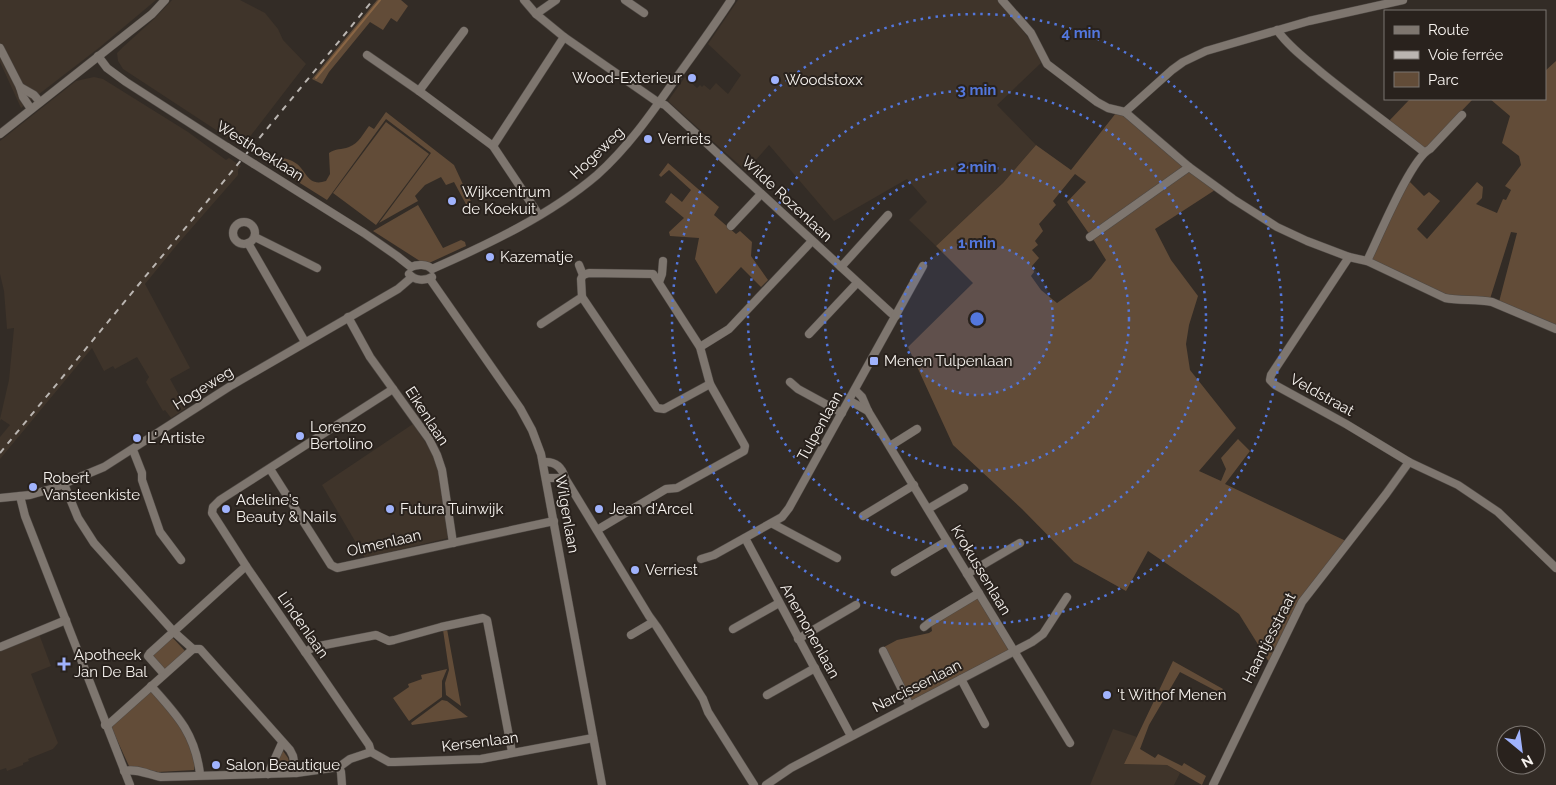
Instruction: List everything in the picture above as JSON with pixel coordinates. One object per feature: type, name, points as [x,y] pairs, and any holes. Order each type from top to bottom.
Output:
[{"type":"street","points":[[0,134],[152,14],[165,0]]},
{"type":"street","name":"Wilde Rozenlaan","points":[[524,0],[536,14],[564,37],[659,103],[665,105],[857,283],[896,316]]},
{"type":"street","points":[[536,14],[556,0]]},
{"type":"street","points":[[625,0],[644,13]]},
{"type":"street","name":"Hogeweg","points":[[432,269],[539,215],[575,192],[598,174],[637,133],[731,0]]},
{"type":"street","points":[[1002,0],[1031,33],[1047,64],[1097,102],[1108,108],[1125,112],[1189,167],[1233,200],[1307,241],[1349,257],[1367,261],[1445,298],[1457,301],[1483,300],[1492,302],[1556,329]]},
{"type":"street","points":[[1125,112],[1166,74],[1190,59],[1213,49],[1309,20],[1403,0]]},
{"type":"street","points":[[1277,30],[1300,54],[1340,88],[1424,152]]},
{"type":"street","points":[[419,91],[464,32]]},
{"type":"street","points":[[493,146],[564,37]]},
{"type":"street","points":[[0,48],[20,86],[23,97],[31,109]]},
{"type":"street","points":[[367,55],[493,146],[539,215]]},
{"type":"street","name":"Westhoeklaan","points":[[98,56],[107,68],[126,82],[364,233],[411,268]]},
{"type":"street","points":[[20,86],[34,95],[40,102]]},
{"type":"street","points":[[1367,261],[1408,175],[1424,152],[1430,149],[1462,115]]},
{"type":"street","points":[[1090,236],[1189,167]]},
{"type":"street","points":[[731,226],[760,194]]},
{"type":"street","points":[[841,267],[888,215]]},
{"type":"street","points":[[243,222],[251,224],[254,229],[254,236],[248,244],[242,244],[236,240],[233,233],[236,225],[243,222]]},
{"type":"street","points":[[254,236],[317,268]]},
{"type":"street","points":[[700,347],[733,325],[812,241]]},
{"type":"street","points":[[248,244],[305,342]]},
{"type":"street","name":"Veldstraat","points":[[1349,257],[1271,375],[1270,380],[1275,385],[1346,424],[1409,462],[1458,485],[1498,512],[1556,568]]},
{"type":"street","points":[[659,282],[663,261]]},
{"type":"street","points":[[418,265],[427,266],[432,269],[433,276],[424,280],[412,277],[409,274],[411,268],[418,265]]},
{"type":"street","points":[[579,265],[583,274]]},
{"type":"street","name":"Tulpenlaan","points":[[701,559],[714,555],[772,524],[782,517],[789,508],[850,401],[923,266]]},
{"type":"street","points":[[583,274],[580,279],[582,297],[657,408],[664,409],[710,384]]},
{"type":"street","points":[[583,274],[653,274],[700,347],[710,384],[745,446],[744,451],[677,488],[666,488],[597,530]]},
{"type":"street","name":"Hogeweg","points":[[0,498],[40,492],[104,467],[224,390],[398,289],[412,277]]},
{"type":"street","name":"Wilgenlaan","points":[[430,278],[520,408],[532,430],[543,462],[602,785]]},
{"type":"street","points":[[810,334],[857,283]]},
{"type":"street","points":[[541,324],[582,297]]},
{"type":"street","name":"Eikenlaan","points":[[348,317],[370,356],[428,438],[437,456],[442,470],[453,543]]},
{"type":"street","points":[[790,382],[798,389],[842,413]]},
{"type":"street","points":[[270,469],[393,389]]},
{"type":"street","name":"Krokussenlaan","points":[[856,390],[862,397],[868,411],[1070,743]]},
{"type":"street","name":"Krokussenlaan","points":[[850,401],[868,411]]},
{"type":"street","points":[[890,446],[917,429]]},
{"type":"street","points":[[132,450],[142,473],[142,480],[160,532],[181,560]]},
{"type":"street","points":[[543,462],[557,465],[563,470],[565,478],[653,622],[703,699],[708,712],[754,785]]},
{"type":"street","name":"Haantjesstraat","points":[[1213,785],[1302,602],[1388,492],[1409,462]]},
{"type":"street","name":"Lindenlaan","points":[[270,469],[220,500],[213,507],[212,514],[369,745],[371,752]]},
{"type":"street","name":"Olmenlaan","points":[[270,469],[331,565],[337,568],[554,521]]},
{"type":"street","points":[[546,478],[565,478]]},
{"type":"street","points":[[64,484],[78,518],[94,544],[174,632],[194,649]]},
{"type":"street","points":[[863,516],[914,485]]},
{"type":"street","points":[[928,509],[964,488]]},
{"type":"street","points":[[20,496],[25,516],[105,726],[130,785]]},
{"type":"street","points":[[772,524],[836,558]]},
{"type":"street","name":"Anemonenlaan","points":[[745,538],[778,603],[851,736]]},
{"type":"street","points":[[895,572],[947,541]]},
{"type":"street","points":[[967,574],[1020,543]]},
{"type":"street","points":[[164,674],[148,656],[246,566]]},
{"type":"street","points":[[924,627],[979,593]]},
{"type":"street","name":"Narcissenlaan","points":[[766,785],[791,768],[1032,642],[1043,634],[1067,597]]},
{"type":"street","points":[[733,629],[778,603]]},
{"type":"street","points":[[798,639],[856,605]]},
{"type":"street","points":[[305,652],[314,647],[376,635],[394,640],[483,618],[489,623],[512,752]]},
{"type":"street","points":[[0,647],[66,620]]},
{"type":"street","points":[[631,634],[653,622]]},
{"type":"street","points":[[105,726],[194,649],[200,649],[293,756],[296,773]]},
{"type":"street","points":[[883,652],[910,706]]},
{"type":"street","points":[[767,695],[814,668]]},
{"type":"street","points":[[962,679],[985,724]]},
{"type":"street","points":[[151,686],[181,720],[199,763],[200,774]]},
{"type":"street","name":"Kersenlaan","points":[[371,752],[389,762],[464,760],[593,738]]},
{"type":"street","points":[[268,774],[282,742]]},
{"type":"street","points":[[124,770],[141,771],[156,776],[296,773],[339,767],[350,759],[371,752]]},
{"type":"street","points":[[339,767],[342,785]]},
{"type":"street","points":[[156,776],[156,785]]},
{"type":"shaded area","points":[[0,0],[156,0],[100,47],[21,108],[0,62]]},
{"type":"shaded area","points":[[172,0],[240,0],[265,13],[278,29],[283,40],[306,64],[242,147],[123,69],[118,61],[117,53]]},
{"type":"shaded area","points":[[738,0],[998,0],[1033,44],[1041,63],[997,105],[1036,145],[1003,183],[936,246],[909,220],[927,202],[907,179],[834,221],[769,145],[746,171],[668,101],[685,77],[697,88],[700,85],[702,87],[704,85],[710,90],[716,83],[728,94],[741,75],[708,44]]},
{"type":"shaded area","points":[[94,77],[103,79],[188,132],[226,160],[229,158],[241,166],[238,170],[238,175],[145,284],[190,368],[170,379],[186,408],[171,418],[165,410],[163,411],[146,382],[149,377],[137,357],[115,369],[113,366],[104,371],[92,348],[0,459],[0,437],[10,425],[1,419],[0,421],[0,419],[9,380],[14,328],[7,329],[4,291],[0,274],[0,141],[76,81]]},
{"type":"shaded area","name":"Futura Tuinwijk","points":[[413,424],[434,455],[448,538],[365,558],[322,485]]},
{"type":"shaded area","points":[[39,634],[51,666],[31,674],[58,743],[53,749],[28,759],[29,761],[23,763],[23,765],[7,771],[6,768],[0,770],[0,650]]},
{"type":"shaded area","points":[[1113,729],[1137,737],[1124,764],[1167,765],[1180,773],[1174,785],[1090,785]]},
{"type":"green space","points":[[377,0],[401,0],[408,6],[397,22],[391,18],[383,30],[370,22],[329,72],[322,84],[312,79]]},
{"type":"green space","points":[[1556,61],[1556,326],[1499,302],[1517,233],[1511,232],[1490,299],[1448,296],[1374,263],[1371,258],[1409,181],[1424,196],[1429,192],[1440,201],[1417,229],[1427,239],[1477,182],[1483,187],[1482,198],[1476,204],[1497,213],[1503,199],[1506,200],[1511,190],[1505,186],[1521,165],[1519,156],[1502,143],[1510,116],[1491,100],[1546,100],[1546,70]]},
{"type":"green space","points":[[1409,100],[1472,100],[1424,150],[1388,122]]},
{"type":"green space","points":[[386,112],[454,165],[473,206],[468,208],[454,182],[446,185],[441,177],[425,185],[415,196],[418,201],[379,223],[431,153],[386,119],[327,200],[276,168],[276,159],[281,157],[297,164],[308,178],[315,182],[326,181],[330,174],[329,153],[356,143],[369,126],[374,129]]},
{"type":"green space","points":[[1116,113],[1124,116],[1182,164],[1182,167],[1090,235],[1067,202],[1086,182],[1075,174],[1053,201],[1056,205],[1039,224],[1043,231],[1035,241],[1038,245],[1032,250],[1039,258],[1032,266],[1034,272],[1031,276],[1041,290],[1057,303],[1091,279],[1106,260],[1093,239],[1186,172],[1192,172],[1215,190],[1155,229],[1171,260],[1198,296],[1189,325],[1186,344],[1190,370],[1236,428],[1199,471],[1221,481],[1226,469],[1221,458],[1238,439],[1250,451],[1225,484],[1346,541],[1296,606],[1269,662],[1239,614],[1148,551],[1126,591],[1074,562],[1022,509],[953,445],[908,347],[973,283],[936,246],[1003,183],[1036,145],[1071,170]]},
{"type":"green space","points":[[386,122],[429,154],[376,225],[333,193]]},
{"type":"green space","points":[[668,163],[719,207],[714,215],[736,234],[740,231],[752,242],[751,256],[768,280],[761,287],[741,267],[716,294],[695,259],[699,238],[670,236],[669,232],[684,218],[665,202],[671,193],[682,202],[691,190],[669,170],[661,177],[659,175]]},
{"type":"green space","points":[[418,205],[443,248],[461,240],[465,242],[466,246],[429,263],[423,263],[373,231]]},
{"type":"green space","points":[[978,598],[1009,650],[911,701],[884,647],[897,640],[929,633],[932,631],[931,625]]},
{"type":"green space","points":[[447,629],[461,706],[446,695],[445,683],[449,670],[443,630]]},
{"type":"green space","points":[[171,636],[186,652],[165,670],[150,654]]},
{"type":"green space","points":[[1173,661],[1223,689],[1220,693],[1180,672],[1149,725],[1140,749],[1155,758],[1158,754],[1182,766],[1184,763],[1206,776],[1202,785],[1167,765],[1124,764]]},
{"type":"green space","points":[[447,669],[442,681],[442,697],[409,721],[393,698],[409,687],[408,684],[422,679],[421,675]]},
{"type":"green space","points":[[151,691],[171,712],[183,729],[193,754],[194,770],[158,772],[129,766],[111,727]]},
{"type":"green space","points":[[442,700],[447,701],[468,717],[412,725],[411,723]]},
{"type":"green space","points":[[281,748],[288,758],[291,769],[271,770]]},
{"type":"waterway","points":[[316,78],[380,0]]},
{"type":"railway","points":[[0,453],[373,0]]},
{"type":"place","name":"Wood-Exterieur","points":[[692,78]]},
{"type":"place","name":"Woodstoxx","points":[[775,80]]},
{"type":"place","name":"Verriets","points":[[648,139]]},
{"type":"place","name":"Wijkcentrum de Koekuit","points":[[452,201]]},
{"type":"place","name":"Kazematje","points":[[490,257]]},
{"type":"place","name":"Menen Tulpenlaan","points":[[874,361]]},
{"type":"place","name":"Lorenzo Bertolino","points":[[300,436]]},
{"type":"place","name":"L' Artiste","points":[[137,438]]},
{"type":"place","name":"Robert Vansteenkiste","points":[[33,487]]},
{"type":"place","name":"Adeline's Beauty & Nails","points":[[226,509]]},
{"type":"place","name":"Futura Tuinwijk","points":[[390,509]]},
{"type":"place","name":"Jean d'Arcel","points":[[599,509]]},
{"type":"place","name":"Verriest","points":[[635,570]]},
{"type":"place","name":"Apotheek Jan De Bal","points":[[64,664]]},
{"type":"place","name":"'t Withof Menen","points":[[1107,695]]},
{"type":"place","name":"Salon Beautique","points":[[216,765]]}]
